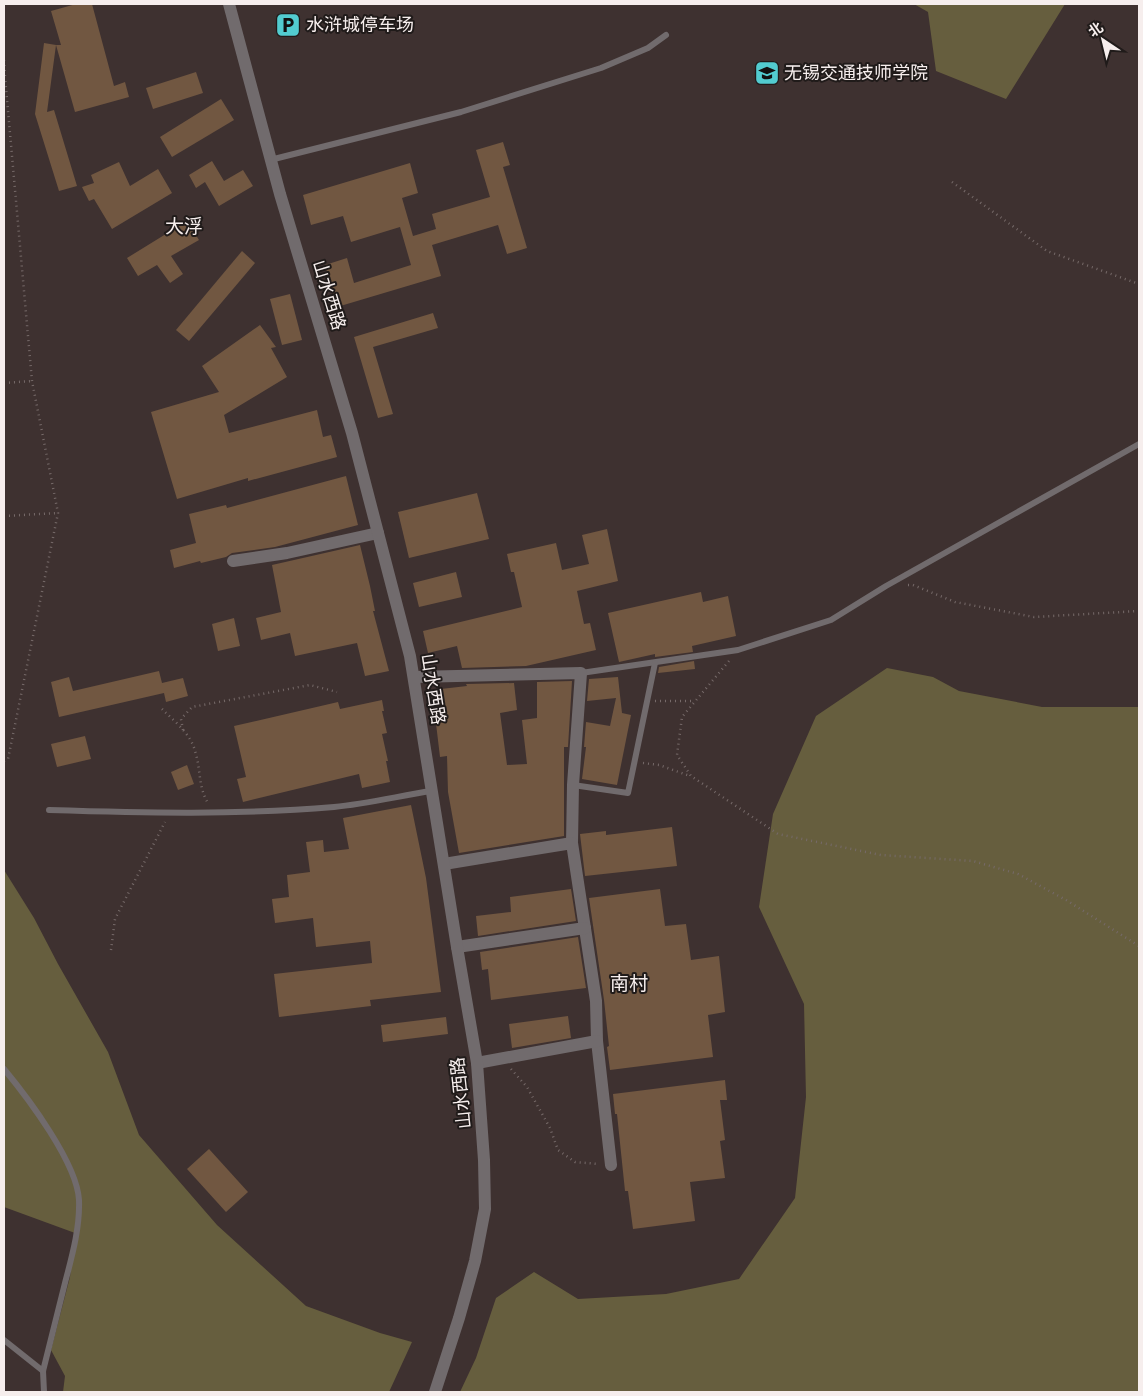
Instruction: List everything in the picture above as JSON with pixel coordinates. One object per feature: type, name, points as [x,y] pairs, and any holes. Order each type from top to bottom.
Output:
[{"type":"street","name":"山水西路","points":[[229,4],[270,160],[352,433],[410,656],[477,1063],[484,1160],[484,1209],[475,1261],[435,1392]]},
{"type":"street","points":[[233,561],[287,553],[378,533]]},
{"type":"street","points":[[414,677],[581,673],[573,785],[572,843],[596,1001],[597,1041],[611,1165]]},
{"type":"street","points":[[444,864],[572,843]]},
{"type":"street","points":[[457,947],[585,928]]},
{"type":"street","points":[[477,1063],[597,1041]]},
{"type":"lane","points":[[270,160],[461,112],[601,68],[648,48],[666,35]]},
{"type":"lane","points":[[581,673],[738,650],[831,620],[886,586],[1139,444]]},
{"type":"lane","points":[[573,785],[628,793],[654,663]]},
{"type":"lane","points":[[49,810],[170,814],[336,807],[431,791]]},
{"type":"lane","points":[[4,1069],[20,1088],[55,1140],[72,1175],[79,1199],[75,1242],[43,1371],[44,1392]]},
{"type":"lane","points":[[4,1340],[43,1371]]},
{"type":"path","points":[[4,60],[32,381],[58,513],[8,759],[4,761]]},
{"type":"path","points":[[952,182],[1047,251],[1139,284]]},
{"type":"path","points":[[4,383],[32,381]]},
{"type":"path","points":[[4,516],[58,513]]},
{"type":"path","points":[[886,586],[913,585],[955,602],[1034,617],[1139,611]]},
{"type":"path","points":[[691,776],[677,755],[682,716],[738,650]]},
{"type":"path","points":[[183,730],[181,719],[192,707],[310,684],[337,692]]},
{"type":"path","points":[[647,701],[694,701]]},
{"type":"path","points":[[162,709],[183,730],[195,749],[203,794],[215,813]]},
{"type":"path","points":[[634,762],[659,765],[691,776],[778,834],[881,856],[973,861],[1018,874],[1066,900],[1139,946]]},
{"type":"path","points":[[110,950],[115,919],[170,814]]},
{"type":"path","points":[[501,1058],[527,1087],[550,1128],[558,1150],[575,1162],[611,1165]]},
{"type":"shaded area","points":[[914,4],[1065,4],[1006,99],[936,71],[928,12]]},
{"type":"shaded area","points":[[887,668],[933,677],[959,691],[1042,707],[1139,707],[1139,1392],[460,1392],[476,1358],[496,1298],[534,1272],[578,1299],[666,1294],[739,1279],[795,1198],[806,1097],[804,1004],[759,907],[773,814],[816,716]]},
{"type":"shaded area","points":[[4,870],[34,918],[108,1052],[139,1135],[217,1225],[306,1306],[380,1333],[412,1342],[389,1392],[63,1392],[65,1376],[51,1350],[70,1277],[75,1233],[4,1207]]},
{"type":"building","points":[[76,4],[92,4],[114,86],[125,82],[129,97],[75,112],[56,45],[61,45],[51,11]]},
{"type":"building","points":[[44,43],[56,45],[47,112],[54,110],[77,186],[59,191],[35,114]]},
{"type":"building","points":[[196,72],[203,93],[153,109],[146,88]]},
{"type":"building","points":[[221,99],[234,120],[172,157],[160,137]]},
{"type":"building","points":[[503,142],[510,165],[503,167],[527,248],[507,254],[498,225],[432,245],[441,276],[337,307],[325,265],[347,258],[354,283],[411,265],[400,227],[351,242],[343,216],[311,225],[303,195],[410,163],[418,193],[402,198],[413,236],[436,229],[432,214],[490,197],[476,150]]},
{"type":"building","points":[[212,161],[224,181],[243,170],[253,186],[219,206],[205,182],[196,188],[189,175]]},
{"type":"building","points":[[119,162],[130,186],[158,169],[172,193],[112,229],[94,199],[89,201],[82,187],[94,183],[91,175]]},
{"type":"building","points":[[187,221],[199,240],[171,256],[183,274],[170,283],[157,265],[138,276],[127,258]]},
{"type":"building","points":[[242,251],[255,263],[189,341],[176,330]]},
{"type":"building","points":[[290,294],[302,340],[282,345],[270,299]]},
{"type":"building","points":[[433,313],[438,328],[373,347],[393,414],[378,418],[354,337]]},
{"type":"building","points":[[260,325],[276,347],[271,348],[287,377],[224,415],[229,433],[317,410],[323,437],[331,435],[337,457],[248,481],[248,478],[177,499],[151,412],[219,392],[202,366]]},
{"type":"building","points":[[346,476],[358,525],[275,547],[232,553],[226,557],[174,568],[170,550],[196,543],[189,514],[226,505],[227,508]]},
{"type":"building","points":[[477,493],[489,539],[409,558],[398,512]]},
{"type":"building","points":[[607,529],[618,581],[577,591],[584,624],[590,623],[596,650],[526,666],[462,668],[457,646],[428,653],[423,631],[522,607],[514,572],[511,572],[507,554],[556,543],[562,570],[589,564],[582,535]]},
{"type":"building","points":[[360,545],[375,611],[373,611],[389,671],[365,676],[357,643],[295,656],[290,633],[261,640],[256,618],[281,612],[272,565]]},
{"type":"building","points":[[456,572],[462,597],[419,607],[413,583]]},
{"type":"building","points":[[701,592],[703,602],[728,596],[736,636],[692,646],[693,652],[655,657],[655,654],[619,662],[608,613]]},
{"type":"building","points":[[234,618],[240,646],[218,651],[212,624]]},
{"type":"building","points":[[694,661],[695,669],[658,673],[659,667]]},
{"type":"building","points":[[159,671],[162,683],[183,678],[188,696],[166,702],[164,693],[59,717],[51,682],[69,677],[73,691]]},
{"type":"building","points":[[618,677],[622,713],[631,715],[617,785],[582,779],[586,747],[584,747],[586,722],[610,726],[616,698],[587,701],[589,679]]},
{"type":"building","points":[[572,681],[568,747],[564,747],[564,836],[459,853],[448,792],[447,756],[440,757],[432,690],[467,686],[466,684],[514,683],[517,710],[500,713],[507,765],[527,764],[522,720],[537,718],[537,682]]},
{"type":"building","points":[[382,700],[384,711],[382,711],[387,733],[382,734],[390,782],[362,788],[359,774],[243,802],[237,779],[246,777],[234,726],[338,702],[340,709]]},
{"type":"building","points":[[85,736],[91,759],[57,767],[51,744]]},
{"type":"building","points":[[187,765],[194,784],[178,790],[171,772]]},
{"type":"building","points":[[411,805],[426,878],[441,992],[370,1000],[371,1006],[279,1017],[274,974],[372,963],[370,941],[316,947],[313,918],[275,923],[272,899],[289,897],[287,875],[310,872],[306,842],[323,840],[324,852],[349,849],[343,818]]},
{"type":"building","points":[[672,827],[677,866],[585,876],[580,834],[606,831],[606,835]]},
{"type":"building","points":[[571,889],[576,921],[478,936],[476,916],[511,912],[510,897]]},
{"type":"building","points":[[660,889],[665,926],[686,924],[691,960],[719,956],[725,1012],[708,1015],[713,1057],[610,1070],[604,1000],[589,898]]},
{"type":"building","points":[[578,937],[586,988],[491,1000],[488,969],[482,970],[480,952]]},
{"type":"building","points":[[568,1016],[571,1038],[512,1048],[509,1024]]},
{"type":"building","points":[[446,1017],[448,1034],[383,1042],[381,1025]]},
{"type":"building","points":[[725,1080],[727,1100],[720,1100],[725,1140],[720,1141],[725,1178],[690,1182],[695,1221],[633,1229],[628,1191],[625,1191],[617,1114],[615,1114],[613,1094]]},
{"type":"building","points":[[209,1149],[248,1192],[226,1212],[187,1169]]},
{"type":"place","name":"水浒城停车场","points":[[288,25]]},
{"type":"place","name":"无锡交通技师学院","points":[[767,73]]},
{"type":"district","name":"大浮","points":[[184,226]]},
{"type":"district","name":"南村","points":[[629,983]]}]
